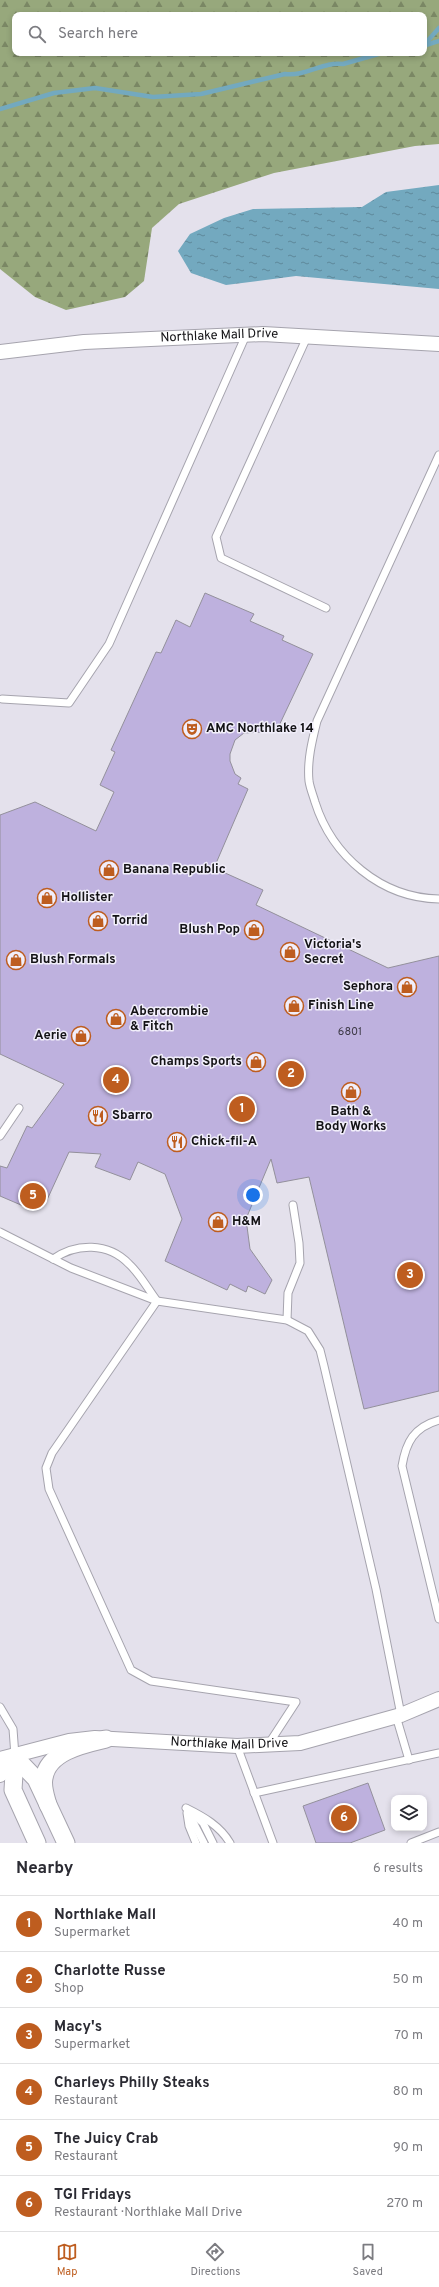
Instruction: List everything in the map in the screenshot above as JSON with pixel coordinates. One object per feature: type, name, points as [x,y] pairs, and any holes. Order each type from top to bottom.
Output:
[{"type":"street","name":"Northlake Mall Drive","points":[[0,352],[84,342],[246,334],[439,344]]},
{"type":"street","name":"Northlake Mall Drive","points":[[8,1758],[69,1741],[106,1739],[237,1746],[300,1743],[398,1715],[439,1700]]},
{"type":"street","points":[[48,1806],[44,1777],[53,1761],[71,1749],[106,1739]]},
{"type":"street","points":[[0,1775],[8,1758]]},
{"type":"street","points":[[8,1758],[36,1779],[66,1843]]},
{"type":"street","points":[[8,1758],[12,1790],[37,1843]]},
{"type":"lane","points":[[2,699],[69,703],[109,644],[246,334]]},
{"type":"lane","points":[[307,337],[216,537],[221,558],[326,608]]},
{"type":"lane","points":[[439,455],[316,721],[310,755],[309,782],[320,816],[336,844],[356,867],[392,888],[423,899],[439,899]]},
{"type":"lane","points":[[0,1136],[19,1108]]},
{"type":"lane","points":[[287,1320],[288,1293],[300,1263],[299,1243],[292,1205]]},
{"type":"lane","points":[[0,1232],[53,1259],[157,1301],[287,1320],[308,1331],[320,1350],[376,1589],[398,1715],[409,1760]]},
{"type":"lane","points":[[53,1259],[65,1251],[83,1246],[105,1250],[129,1263],[157,1301]]},
{"type":"lane","points":[[157,1301],[52,1453],[46,1468],[49,1489],[131,1670],[151,1682],[296,1702],[268,1745]]},
{"type":"lane","points":[[439,1420],[431,1422],[417,1432],[406,1445],[402,1466],[439,1619]]},
{"type":"lane","points":[[0,1707],[13,1729],[8,1758]]},
{"type":"lane","points":[[237,1746],[273,1843]]},
{"type":"lane","points":[[254,1793],[439,1753]]},
{"type":"lane","points":[[186,1808],[189,1826],[196,1843]]},
{"type":"lane","points":[[186,1808],[204,1843]]},
{"type":"lane","points":[[186,1808],[203,1823],[213,1843]]},
{"type":"lane","points":[[186,1808],[208,1818],[226,1836],[230,1843]]},
{"type":"lane","points":[[411,1843],[439,1832]]},
{"type":"green space","points":[[0,0],[439,0],[439,144],[415,146],[274,173],[179,204],[152,228],[144,281],[125,297],[66,310],[35,297],[0,269]]},
{"type":"water","points":[[439,185],[439,289],[296,276],[226,285],[191,273],[178,251],[190,234],[224,218],[253,209],[362,207],[386,192]]},
{"type":"building","points":[[205,593],[254,614],[250,621],[284,636],[282,640],[313,654],[276,732],[265,727],[263,732],[244,733],[235,740],[230,754],[230,761],[235,774],[241,778],[238,784],[248,789],[214,868],[263,890],[256,905],[388,968],[439,956],[439,1391],[364,1409],[309,1177],[277,1183],[271,1159],[246,1219],[250,1249],[272,1280],[265,1294],[248,1286],[246,1292],[230,1284],[227,1290],[165,1261],[182,1219],[165,1174],[138,1162],[130,1180],[95,1167],[101,1154],[69,1152],[46,1202],[28,1208],[0,1196],[0,1166],[7,1168],[27,1126],[32,1128],[64,1084],[0,1054],[0,815],[35,802],[96,831],[114,792],[100,785],[115,752],[111,750],[156,652],[161,653],[176,620],[190,627]]},
{"type":"building","points":[[368,1783],[385,1830],[350,1843],[316,1843],[303,1806]]},
{"type":"waterway","points":[[427,42],[439,28]]},
{"type":"waterway","points":[[427,45],[439,41]]},
{"type":"waterway","points":[[0,109],[54,93],[95,88],[153,97],[201,94],[285,74],[300,73],[329,65],[343,64],[371,56]]},
{"type":"place","name":"AMC Northlake 14","points":[[192,729]]},
{"type":"place","name":"Banana Republic","points":[[109,870]]},
{"type":"place","name":"Hollister","points":[[47,898]]},
{"type":"place","name":"Torrid","points":[[98,921]]},
{"type":"place","name":"Blush Pop","points":[[254,930]]},
{"type":"place","name":"Victoria's Secret","points":[[290,952]]},
{"type":"place","name":"Blush Formals","points":[[16,960]]},
{"type":"place","name":"Sephora","points":[[407,987]]},
{"type":"place","name":"Finish Line","points":[[294,1006]]},
{"type":"place","name":"Abercrombie & Fitch","points":[[116,1019]]},
{"type":"place","name":"Aerie","points":[[81,1036]]},
{"type":"place","name":"Champs Sports","points":[[256,1062]]},
{"type":"place","name":"Charlotte Russe","points":[[291,1074]]},
{"type":"place","name":"Charleys Philly Steaks","points":[[116,1080]]},
{"type":"place","name":"Bath & Body Works","points":[[351,1092]]},
{"type":"place","name":"Northlake Mall","points":[[242,1109]]},
{"type":"place","name":"Sbarro","points":[[98,1116]]},
{"type":"place","name":"Chick-fil-A","points":[[177,1142]]},
{"type":"place","name":"The Juicy Crab","points":[[33,1196]]},
{"type":"place","name":"H&M","points":[[218,1222]]},
{"type":"place","name":"Macy's","points":[[410,1275]]},
{"type":"place","name":"TGI Fridays","points":[[344,1818]]}]
